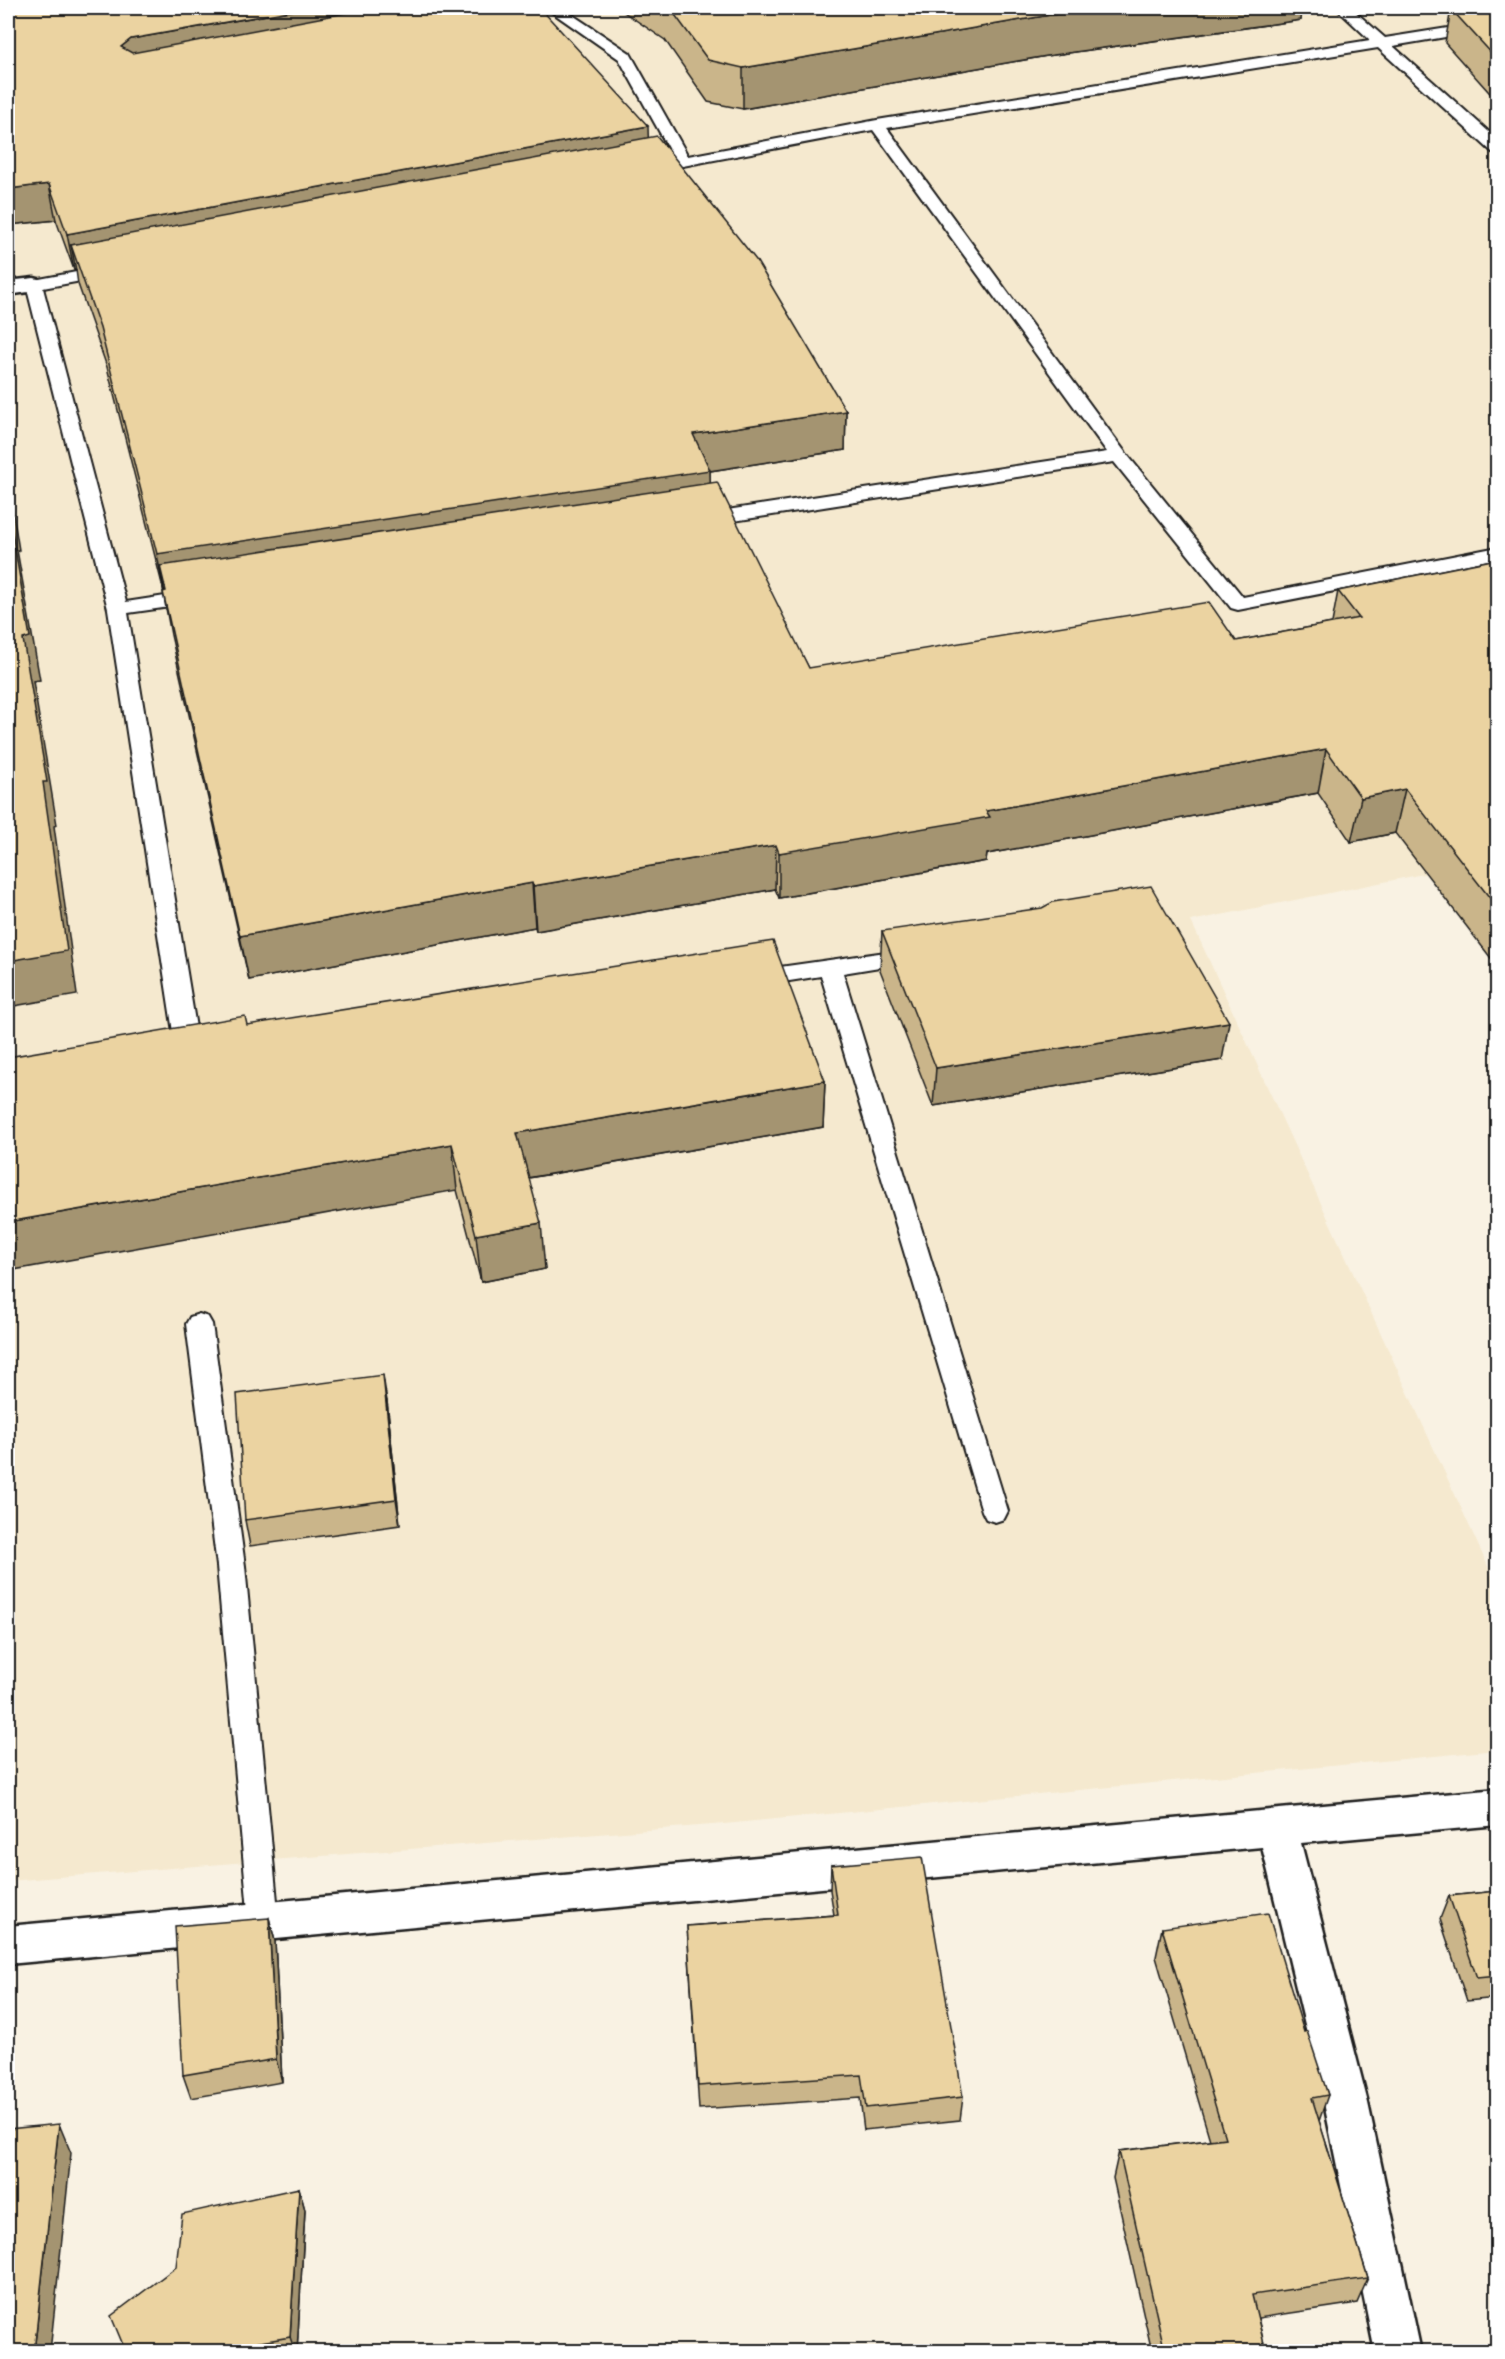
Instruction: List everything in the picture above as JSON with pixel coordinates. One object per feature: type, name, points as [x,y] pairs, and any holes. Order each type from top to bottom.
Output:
[{"type":"street","points":[[8,288],[34,285]]},
{"type":"street","points":[[8,1945],[1497,1807]]},
{"type":"street","points":[[1277,1828],[1346,2103],[1398,2352]]},
{"type":"lane","points":[[553,8],[625,56],[682,161]]},
{"type":"lane","points":[[1343,8],[1497,149]]},
{"type":"lane","points":[[636,170],[877,125],[1497,24]]},
{"type":"lane","points":[[877,125],[1119,456],[1238,604],[1497,553]]},
{"type":"lane","points":[[127,267],[34,285],[118,609],[190,1060]]},
{"type":"lane","points":[[683,523],[1119,456]]},
{"type":"lane","points":[[118,609],[212,594]]},
{"type":"lane","points":[[735,982],[934,952]]},
{"type":"lane","points":[[830,968],[995,1511]]},
{"type":"lane","points":[[167,1063],[214,1057]]},
{"type":"lane","points":[[199,1324],[231,1566],[264,1922]]},
{"type":"shaded area","points":[[8,8],[1497,8],[1497,859],[1191,921],[1497,1586],[1497,1750],[724,1824],[8,1881]]},
{"type":"building","points":[[8,8],[306,8],[131,39],[121,47],[132,53],[372,8],[540,8],[648,126],[67,234],[49,184],[8,189]]},
{"type":"building","points":[[670,8],[1106,8],[1050,15],[743,68],[708,60]]},
{"type":"building","points":[[1497,8],[1497,59],[1451,9]]},
{"type":"building","points":[[657,136],[756,260],[846,411],[693,434],[710,470],[157,554],[100,328],[71,245]]},
{"type":"building","points":[[717,482],[809,668],[1209,602],[1236,641],[1359,618],[1338,591],[1497,559],[1497,907],[1405,789],[1361,798],[1326,749],[986,811],[990,817],[779,853],[776,845],[533,886],[532,883],[240,936],[163,592],[166,591],[160,566]]},
{"type":"building","points":[[8,509],[30,637],[23,639],[47,782],[43,782],[67,951],[8,961]]},
{"type":"building","points":[[1151,886],[1229,1022],[936,1068],[882,931],[1042,908],[1053,902]]},
{"type":"building","points":[[773,941],[825,1081],[517,1133],[541,1223],[476,1235],[452,1144],[8,1222],[8,1057],[245,1016],[247,1025]]},
{"type":"building","points":[[383,1375],[396,1499],[245,1520],[237,1394]]},
{"type":"building","points":[[922,1857],[963,2097],[866,2108],[861,2075],[698,2086],[687,1926],[838,1915],[831,1865]]},
{"type":"building","points":[[1497,1891],[1497,1976],[1477,1978],[1449,1896]]},
{"type":"building","points":[[1268,1913],[1304,2032],[1307,2031],[1328,2095],[1312,2098],[1368,2278],[1252,2295],[1266,2352],[1165,2352],[1119,2151],[1225,2138],[1162,1928]]},
{"type":"building","points":[[269,1918],[276,2059],[183,2075],[175,1926]]},
{"type":"building","points":[[59,2124],[34,2352],[8,2352],[8,2129]]},
{"type":"building","points":[[299,2188],[290,2337],[201,2352],[126,2352],[111,2316],[176,2267],[182,2214]]}]
